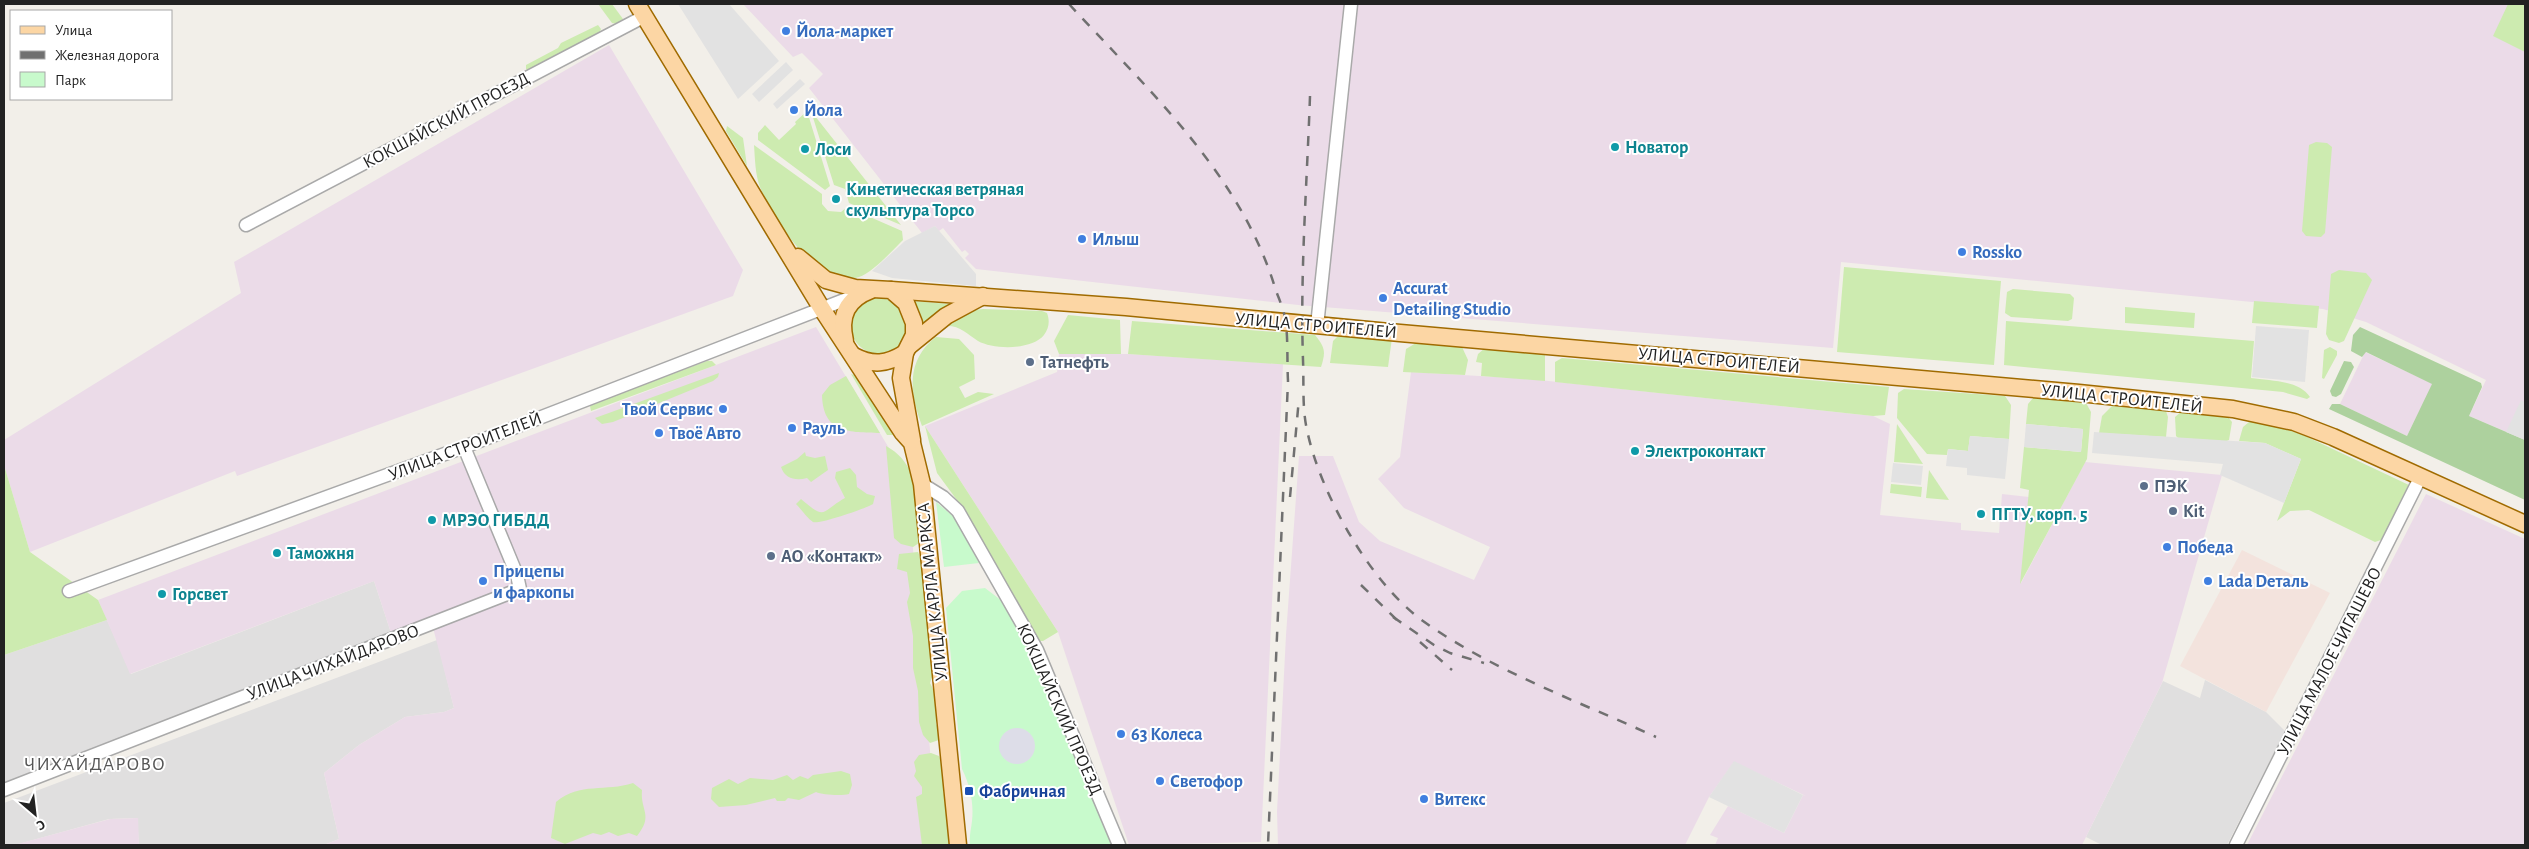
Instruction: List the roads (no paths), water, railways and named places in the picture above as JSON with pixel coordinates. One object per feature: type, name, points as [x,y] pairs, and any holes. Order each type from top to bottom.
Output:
[{"type":"main road","name":"КОКШАЙСКИЙ ПРОЕЗД","points":[[641,10],[782,242]]},
{"type":"main road","points":[[782,242],[808,267],[826,280],[866,292],[891,290],[899,295],[912,312],[914,335],[907,349],[901,378],[912,443]]},
{"type":"main road","name":"УЛИЦА КАРЛА МАРКСА","points":[[782,242],[822,309],[850,349],[903,433],[912,443],[922,484],[958,845]]},
{"type":"main road","name":"УЛИЦА СТРОИТЕЛЕЙ","points":[[891,290],[1126,306],[1317,326],[1850,372],[2233,409],[2294,422],[2333,437],[2525,524]]},
{"type":"main road","points":[[866,292],[845,310],[842,320],[850,349],[874,363],[885,363],[907,349],[946,316],[983,296]]},
{"type":"street","points":[[1317,326],[1351,4]]},
{"type":"street","name":"КОКШАЙСКИЙ ПРОЕЗД","points":[[246,224],[641,10]]},
{"type":"street","name":"УЛИЦА СТРОИТЕЛЕЙ","points":[[69,591],[464,447],[866,292]]},
{"type":"street","name":"УЛИЦА ЧИХАЙДАРОВО","points":[[4,790],[520,589],[517,575],[464,447]]},
{"type":"street","name":"УЛИЦА МАЛОЕ ЧИГАШЕВО","points":[[2236,845],[2421,476]]},
{"type":"street","name":"КОКШАЙСКИЙ ПРОЕЗД","points":[[922,484],[943,497],[958,511],[1033,642],[1119,845]]},
{"type":"railway","points":[[1069,4],[1160,102],[1216,172],[1240,209],[1261,249],[1285,316],[1288,381],[1268,845]]},
{"type":"railway","points":[[1310,96],[1302,294],[1305,422],[1323,481],[1335,508],[1366,560],[1384,584],[1423,621],[1450,639],[1507,670],[1656,737]]},
{"type":"railway","points":[[1290,497],[1299,398]]},
{"type":"railway","points":[[1361,585],[1399,622]]},
{"type":"railway","points":[[1393,617],[1434,645],[1450,653],[1484,663]]},
{"type":"railway","points":[[1420,642],[1452,670]]},
{"type":"place","name":"Йола-маркет","points":[[786,31]]},
{"type":"place","name":"Йола","points":[[794,110]]},
{"type":"place","name":"Новатор","points":[[1615,147]]},
{"type":"place","name":"Лоси","points":[[805,149]]},
{"type":"place","name":"Кинетическая ветряная скульптура Торсо","points":[[836,199]]},
{"type":"place","name":"Илыш","points":[[1082,239]]},
{"type":"place","name":"Rossko","points":[[1962,252]]},
{"type":"place","name":"Accurat Detailing Studio","points":[[1383,298]]},
{"type":"place","name":"Татнефть","points":[[1030,362]]},
{"type":"place","name":"Твой Сервис","points":[[723,409]]},
{"type":"place","name":"Рауль","points":[[792,428]]},
{"type":"place","name":"Твоё Авто","points":[[659,433]]},
{"type":"place","name":"Электроконтакт","points":[[1635,451]]},
{"type":"place","name":"ПЭК","points":[[2144,486]]},
{"type":"place","name":"Kit","points":[[2173,511]]},
{"type":"place","name":"ПГТУ, корп. 5","points":[[1981,514]]},
{"type":"place","name":"МРЭО ГИБДД","points":[[432,520]]},
{"type":"place","name":"Победа","points":[[2167,547]]},
{"type":"place","name":"Таможня","points":[[277,553]]},
{"type":"place","name":"АО «Контакт»","points":[[771,556]]},
{"type":"place","name":"Прицепы и фаркопы","points":[[483,581]]},
{"type":"place","name":"Lada Dеталь","points":[[2208,581]]},
{"type":"place","name":"Горсвет","points":[[162,594]]},
{"type":"place","name":"63 Колеса","points":[[1121,734]]},
{"type":"place","name":"Светофор","points":[[1160,781]]},
{"type":"place","name":"Фабричная","points":[[969,791]]},
{"type":"place","name":"Витекс","points":[[1424,799]]},
{"type":"district","name":"ЧИХАЙДАРОВО","points":[[95,763]]}]
